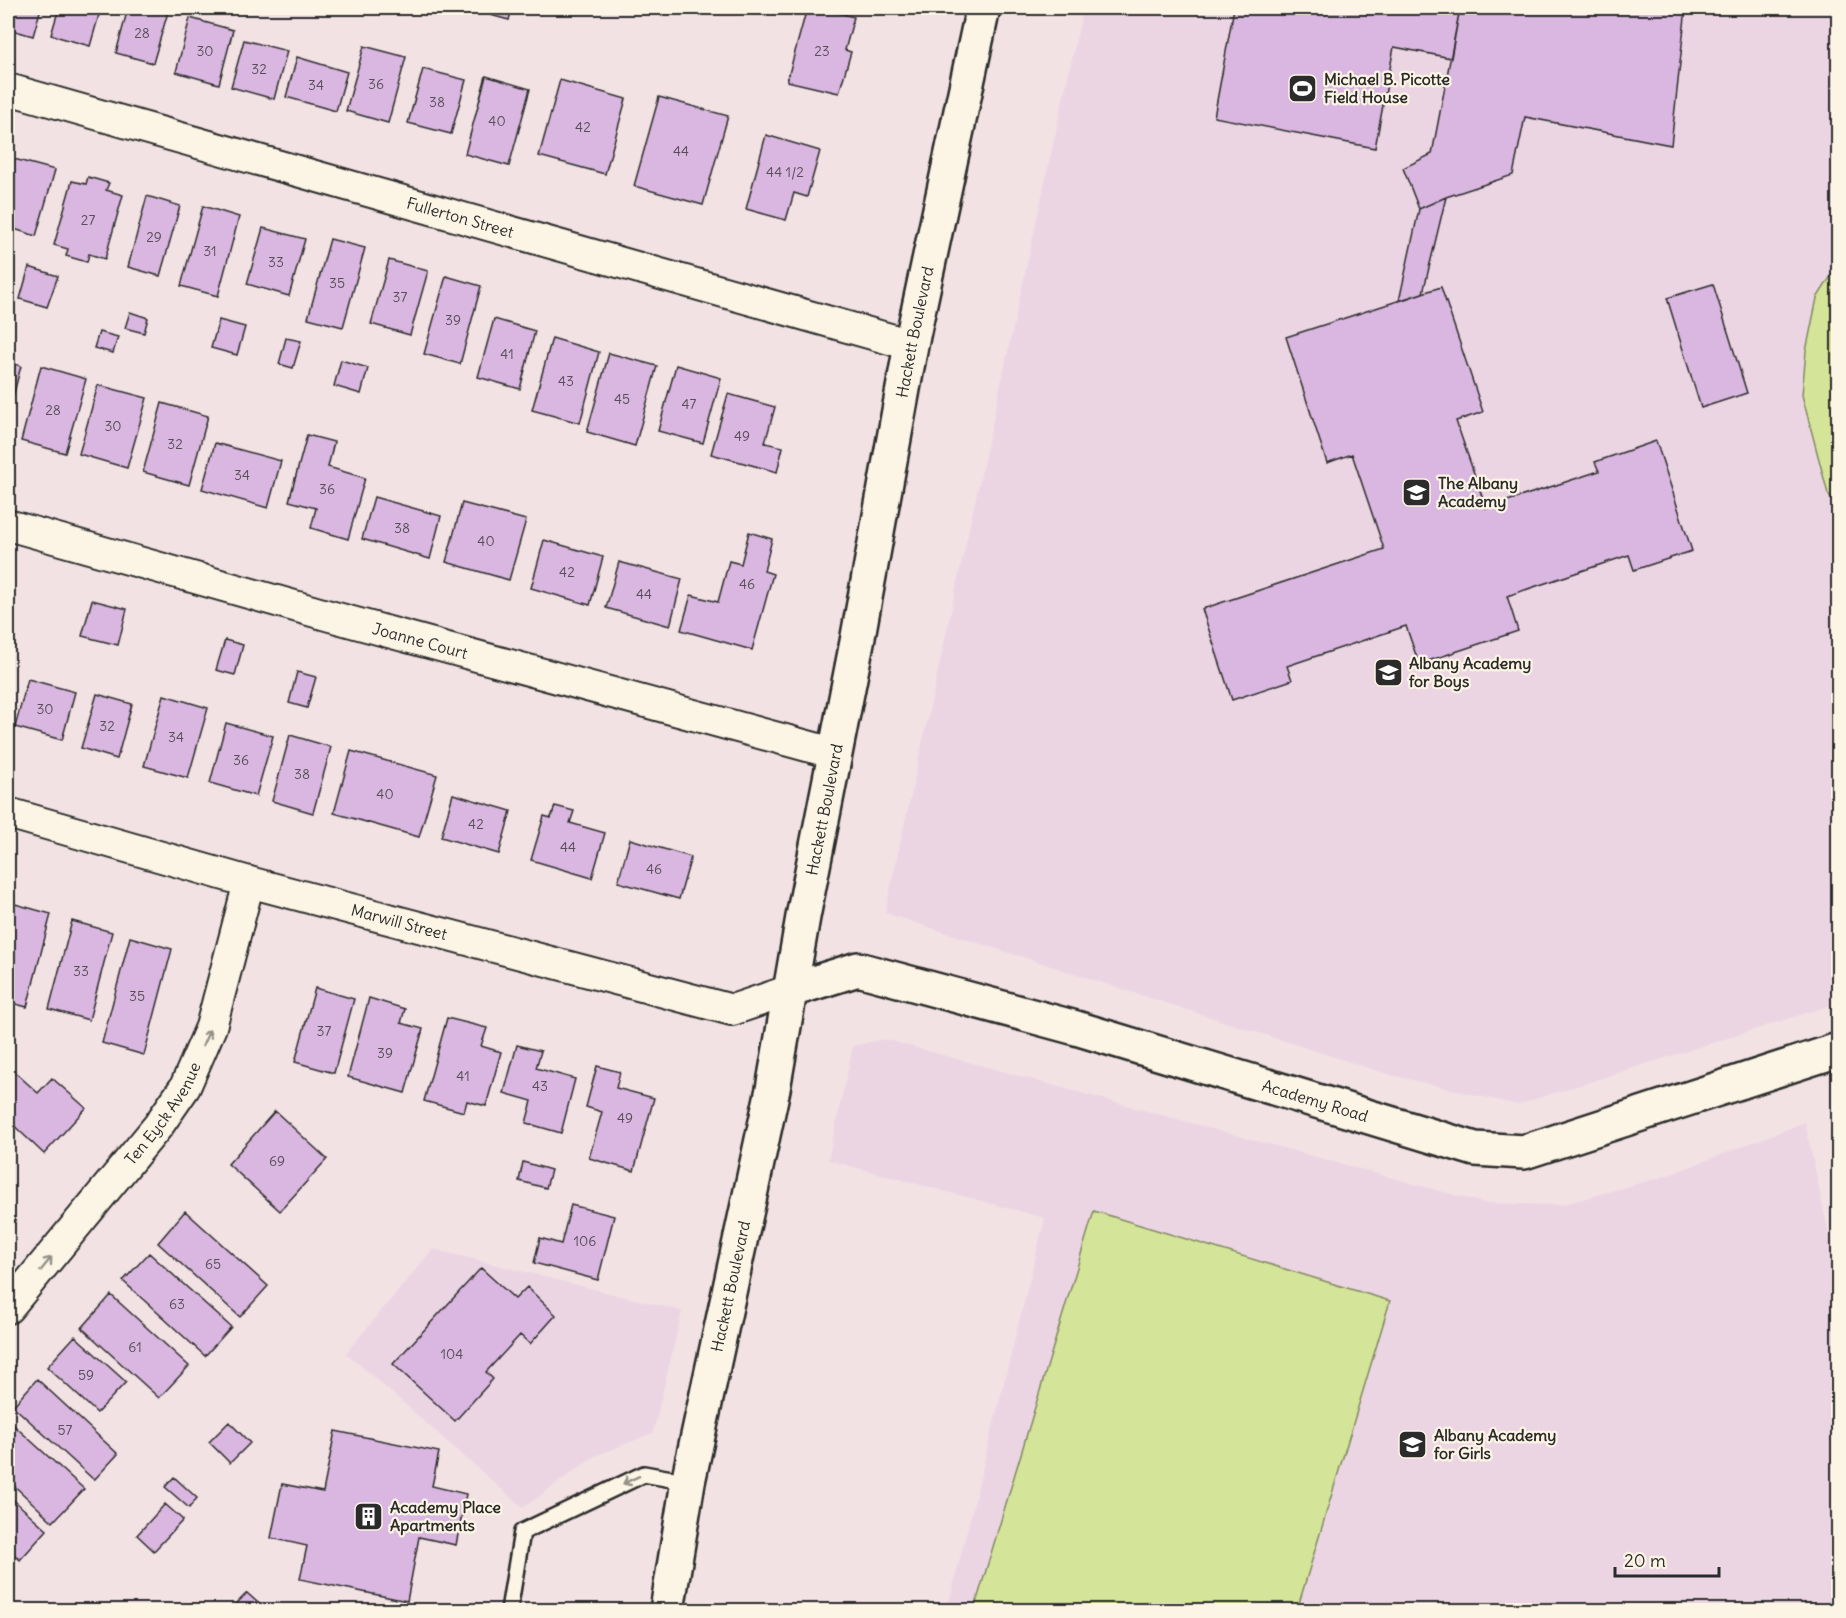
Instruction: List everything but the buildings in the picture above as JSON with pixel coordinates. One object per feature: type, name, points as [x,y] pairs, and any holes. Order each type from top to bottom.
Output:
[{"type":"street","name":"Hackett Boulevard","points":[[667,1611],[688,1482],[773,1089],[833,753],[857,642],[910,345],[983,8]]},
{"type":"street","name":"Fullerton Street","points":[[8,89],[910,345]]},
{"type":"street","name":"Joanne Court","points":[[8,525],[330,616],[833,753]]},
{"type":"street","name":"Marwill Street","points":[[8,813],[249,882],[732,1010],[791,990]]},
{"type":"street","name":"Ten Eyck Avenue","points":[[8,1308],[158,1126],[185,1087],[211,1027],[249,882]]},
{"type":"street","name":"Academy Road","points":[[791,990],[858,969],[1076,1028],[1475,1149],[1524,1152],[1839,1050]]},
{"type":"lane","points":[[509,1611],[522,1532],[644,1474],[688,1482]]},
{"type":"shaded area","name":"Albany Academy for Boys","points":[[1083,8],[1838,8],[1838,1003],[1517,1105],[1387,1074],[885,913]]},
{"type":"shaded area","name":"Albany Academy for Girls","points":[[884,1039],[1484,1203],[1560,1205],[1666,1176],[1805,1122],[1838,1278],[1838,1610],[947,1610],[1045,1218],[828,1160],[853,1046]]},
{"type":"shaded area","points":[[433,1249],[682,1311],[653,1433],[595,1456],[523,1508],[346,1353]]},
{"type":"green space","points":[[1838,265],[1838,509],[1828,494],[1802,395],[1806,351],[1817,298]]},
{"type":"green space","points":[[1094,1211],[1390,1301],[1297,1610],[974,1610]]},
{"type":"place","name":"Michael B. Picotte Field House","points":[[1303,88]]},
{"type":"place","name":"The Albany Academy","points":[[1417,492]]},
{"type":"place","name":"Albany Academy for Boys","points":[[1388,672]]},
{"type":"place","name":"Albany Academy for Girls","points":[[1413,1444]]},
{"type":"place","name":"Academy Place Apartments","points":[[369,1516]]}]
